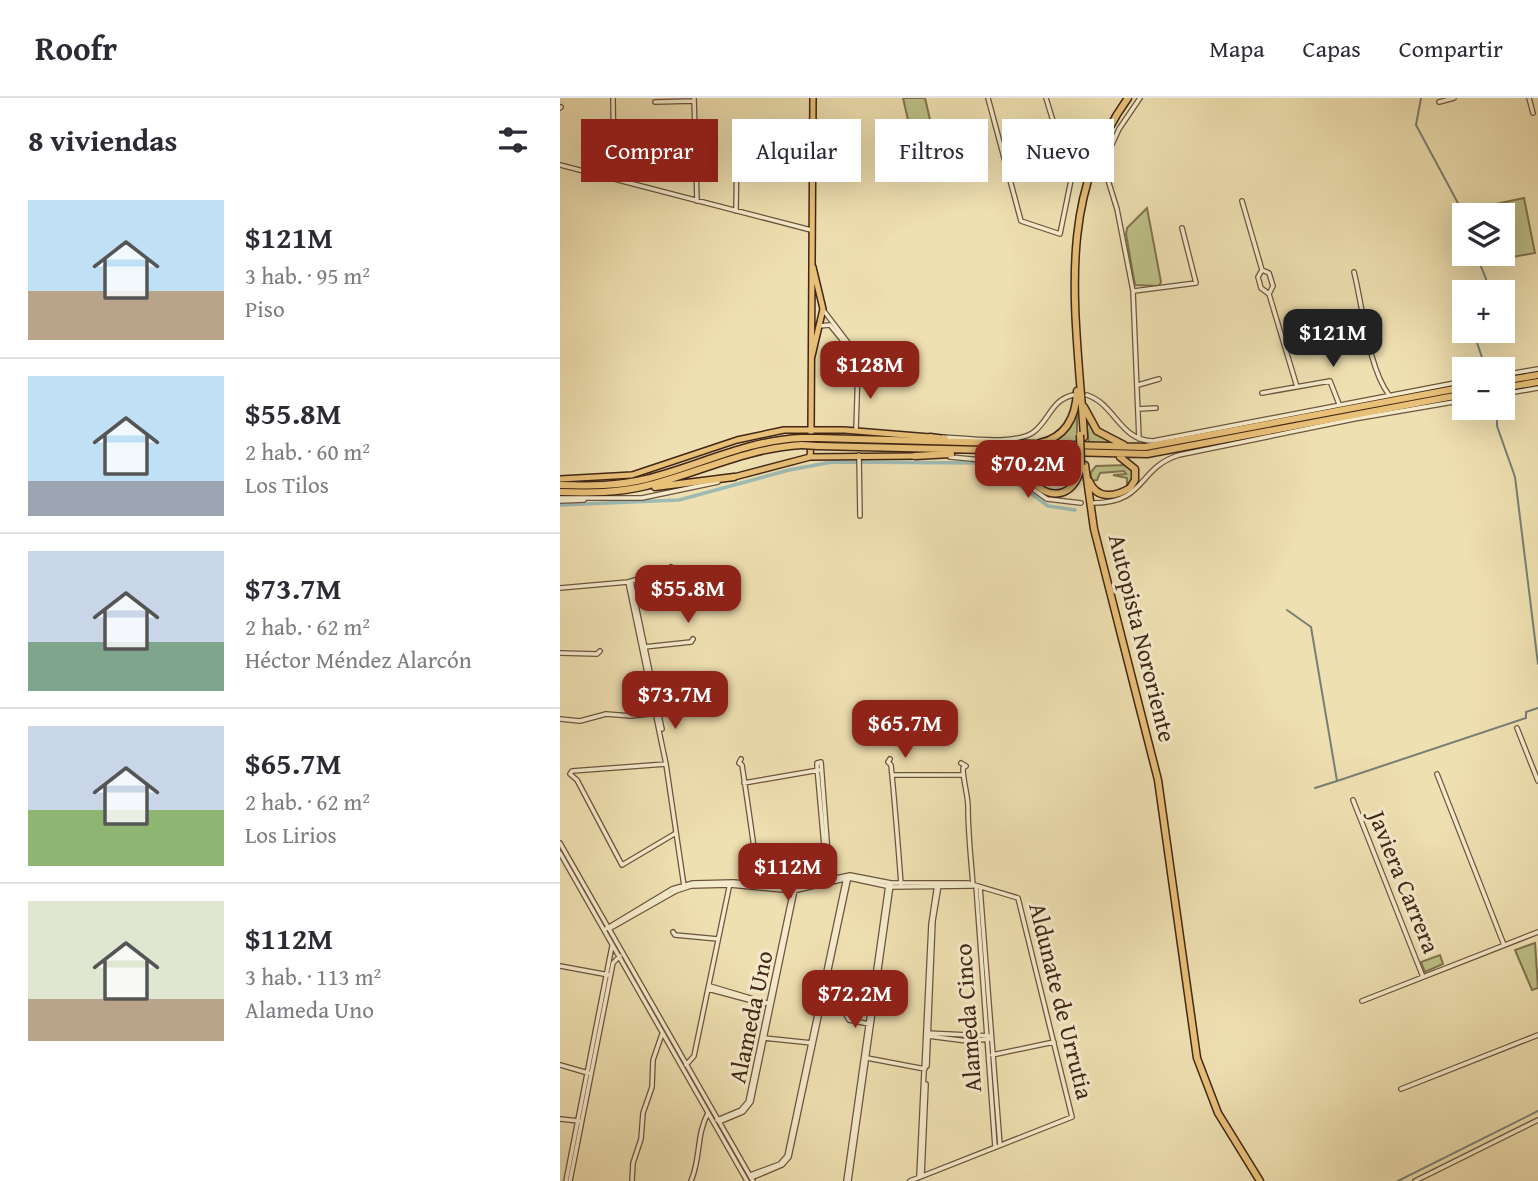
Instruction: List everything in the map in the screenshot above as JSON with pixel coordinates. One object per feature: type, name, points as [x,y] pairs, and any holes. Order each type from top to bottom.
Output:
[{"type":"highway","name":"Autopista Nororiente","points":[[1126,98],[1095,157],[1076,223],[1074,278],[1083,465],[1089,523],[1137,703],[1158,800],[1194,1061],[1216,1118],[1258,1181]]},
{"type":"highway","points":[[1515,378],[1538,375]]},
{"type":"highway","points":[[1515,386],[1538,382]]},
{"type":"highway","points":[[915,456],[1024,445],[1137,447],[1189,440],[1452,389]]},
{"type":"highway","points":[[1024,445],[1049,441],[1064,431],[1080,395]]},
{"type":"highway","points":[[1080,395],[1089,418],[1100,434],[1117,443],[1137,447]]},
{"type":"highway","points":[[560,485],[637,481],[744,446],[802,442],[977,448],[1055,454],[1115,455],[1183,449],[1452,397]]},
{"type":"highway","points":[[930,437],[977,448]]},
{"type":"highway","points":[[629,490],[751,452],[802,442]]},
{"type":"highway","points":[[1055,454],[1039,458],[1032,466],[1032,480],[1041,488],[1062,492],[1071,490],[1078,481],[1083,465]]},
{"type":"highway","points":[[1086,473],[1092,488],[1100,495],[1129,489],[1135,481],[1135,469],[1126,459],[1115,455]]},
{"type":"highway","name":"Autopista Nororiente","points":[[1083,465],[1094,529],[1158,780],[1197,1058],[1218,1113],[1258,1181]]},
{"type":"highway","points":[[560,492],[629,490],[734,477]]},
{"type":"main road","points":[[810,457],[813,98]]},
{"type":"main road","points":[[810,362],[823,309],[811,254]]},
{"type":"main road","points":[[810,294],[816,291],[819,294]]},
{"type":"main road","points":[[810,322],[813,327],[819,326]]},
{"type":"main road","points":[[560,479],[632,475],[761,434],[858,430],[930,437]]},
{"type":"main road","points":[[734,477],[810,457],[915,456]]},
{"type":"street","points":[[613,98],[614,119]]},
{"type":"street","points":[[988,98],[1021,223],[1060,233],[1070,178],[1046,98]]},
{"type":"street","points":[[1139,439],[1133,291],[1117,209],[1103,166],[1122,124],[1140,98]]},
{"type":"street","points":[[1439,102],[1454,98]]},
{"type":"street","points":[[1530,98],[1533,113]]},
{"type":"street","points":[[655,102],[694,100],[695,119]]},
{"type":"street","points":[[560,165],[581,170]]},
{"type":"street","points":[[626,182],[811,230]]},
{"type":"street","points":[[697,182],[697,201]]},
{"type":"street","points":[[736,182],[736,211]]},
{"type":"street","points":[[1243,205],[1262,270]]},
{"type":"street","points":[[1133,291],[1196,284],[1182,228]]},
{"type":"street","points":[[1262,270],[1258,275],[1261,288],[1269,294],[1297,387]]},
{"type":"street","points":[[1262,270],[1269,273],[1273,286],[1269,294]]},
{"type":"street","points":[[1354,272],[1368,328],[1370,349],[1381,384],[1389,394]]},
{"type":"street","points":[[823,309],[861,359],[856,374],[858,430]]},
{"type":"street","points":[[819,326],[830,325],[847,346],[845,363],[856,374]]},
{"type":"street","points":[[848,354],[856,353]]},
{"type":"street","points":[[851,368],[858,367]]},
{"type":"street","points":[[1515,373],[1538,369]]},
{"type":"street","points":[[1138,385],[1159,379]]},
{"type":"street","points":[[1262,393],[1331,381],[1339,404]]},
{"type":"street","points":[[930,437],[1023,438],[1037,429],[1057,402],[1080,395],[1102,403],[1125,430],[1139,439],[1168,439],[1452,383]]},
{"type":"street","points":[[1515,392],[1538,388]]},
{"type":"street","points":[[1093,503],[1124,499],[1160,464],[1175,456],[1452,402]]},
{"type":"street","points":[[1138,409],[1156,408]]},
{"type":"street","points":[[859,455],[860,516]]},
{"type":"street","points":[[915,456],[990,459],[1050,500],[1081,503]]},
{"type":"street","points":[[560,499],[670,495],[734,477]]},
{"type":"street","points":[[560,588],[630,581],[668,571]]},
{"type":"street","points":[[630,581],[667,764],[684,886]]},
{"type":"street","points":[[644,647],[688,640]]},
{"type":"street","points":[[560,653],[572,655],[594,652]]},
{"type":"street","points":[[560,719],[582,720],[606,714],[631,716],[657,711],[705,708]]},
{"type":"street","points":[[1517,728],[1538,781]]},
{"type":"street","points":[[667,764],[570,772],[621,858],[622,865],[677,833]]},
{"type":"street","points":[[742,765],[759,886]]},
{"type":"street","points":[[891,765],[901,885]]},
{"type":"street","name":"Alameda Cinco","points":[[963,768],[998,1146]]},
{"type":"street","points":[[744,783],[819,769],[829,880]]},
{"type":"street","points":[[577,780],[582,773]]},
{"type":"street","points":[[1437,774],[1504,945]]},
{"type":"street","points":[[892,775],[963,775]]},
{"type":"street","name":"Javiera Carrera","points":[[1353,800],[1423,977]]},
{"type":"street","points":[[560,843],[561,851],[749,1179],[781,1166],[789,1159],[848,876]]},
{"type":"street","name":"Aldunate de Urrutia","points":[[606,929],[684,886],[731,883],[795,889],[848,876],[890,885],[976,886],[1016,896],[1021,901],[1072,1117],[998,1146]]},
{"type":"street","points":[[684,1066],[694,1056],[731,883]]},
{"type":"street","points":[[921,1177],[931,920],[938,884]]},
{"type":"street","points":[[848,1181],[890,885]]},
{"type":"street","name":"Alameda Uno","points":[[717,1121],[741,1113],[750,1104],[795,889]]},
{"type":"street","points":[[1362,1002],[1538,932]]},
{"type":"street","points":[[678,933],[718,939]]},
{"type":"street","points":[[568,1181],[615,944]]},
{"type":"street","points":[[609,975],[614,961],[621,956]]},
{"type":"street","points":[[560,966],[609,975]]},
{"type":"street","points":[[709,988],[770,1005]]},
{"type":"street","points":[[821,1005],[842,1008],[848,1020],[870,1024]]},
{"type":"street","points":[[632,1181],[633,1160],[642,1139],[643,1112],[652,1087],[653,1059],[665,1032]]},
{"type":"street","points":[[927,1035],[989,1038]]},
{"type":"street","points":[[1401,1089],[1538,1035]]},
{"type":"street","points":[[763,1038],[813,1043]]},
{"type":"street","points":[[990,1055],[1054,1042]]},
{"type":"street","points":[[865,1058],[925,1069]]},
{"type":"street","points":[[560,1065],[589,1073]]},
{"type":"street","points":[[691,1181],[697,1165],[699,1137],[710,1111]]},
{"type":"street","points":[[560,1119],[580,1122]]},
{"type":"street","points":[[1415,1181],[1538,1120]]},
{"type":"street","points":[[910,1181],[998,1146]]},
{"type":"green space","points":[[903,98],[925,98],[930,119],[908,119]]},
{"type":"green space","points":[[1524,198],[1535,253],[1515,256],[1515,203],[1501,203]]},
{"type":"green space","points":[[1147,208],[1161,282],[1159,286],[1135,285],[1126,234],[1127,228]]},
{"type":"green space","points":[[1074,413],[1077,413],[1077,444],[1041,443],[1050,441]]},
{"type":"green space","points":[[1086,419],[1099,435],[1120,446],[1089,444]]},
{"type":"green space","points":[[1078,463],[1075,480],[1066,471],[1043,468],[1038,475],[1042,485],[1037,483],[1033,476],[1037,464]]},
{"type":"green space","points":[[1128,465],[1133,468],[1134,477],[1127,486],[1127,478],[1113,475],[1126,474],[1124,471],[1100,473],[1097,480],[1091,481],[1091,472],[1096,466]]},
{"type":"green space","points":[[1535,943],[1538,988],[1532,990],[1515,950]]},
{"type":"green space","points":[[1440,955],[1443,964],[1425,972],[1421,962]]},
{"type":"waterway","points":[[1421,98],[1416,125],[1458,203]]},
{"type":"waterway","points":[[1481,266],[1486,280]]},
{"type":"waterway","points":[[1477,343],[1482,357]]},
{"type":"waterway","points":[[1497,420],[1515,477],[1538,664]]},
{"type":"waterway","points":[[560,505],[679,500],[789,470],[832,462],[983,463],[995,467],[1048,506],[1075,510]]},
{"type":"waterway","points":[[1287,610],[1311,627],[1337,781],[1315,788]]},
{"type":"waterway","points":[[1337,781],[1526,718],[1526,712],[1538,708]]},
{"type":"waterway","points":[[1398,1181],[1538,1111]]}]
